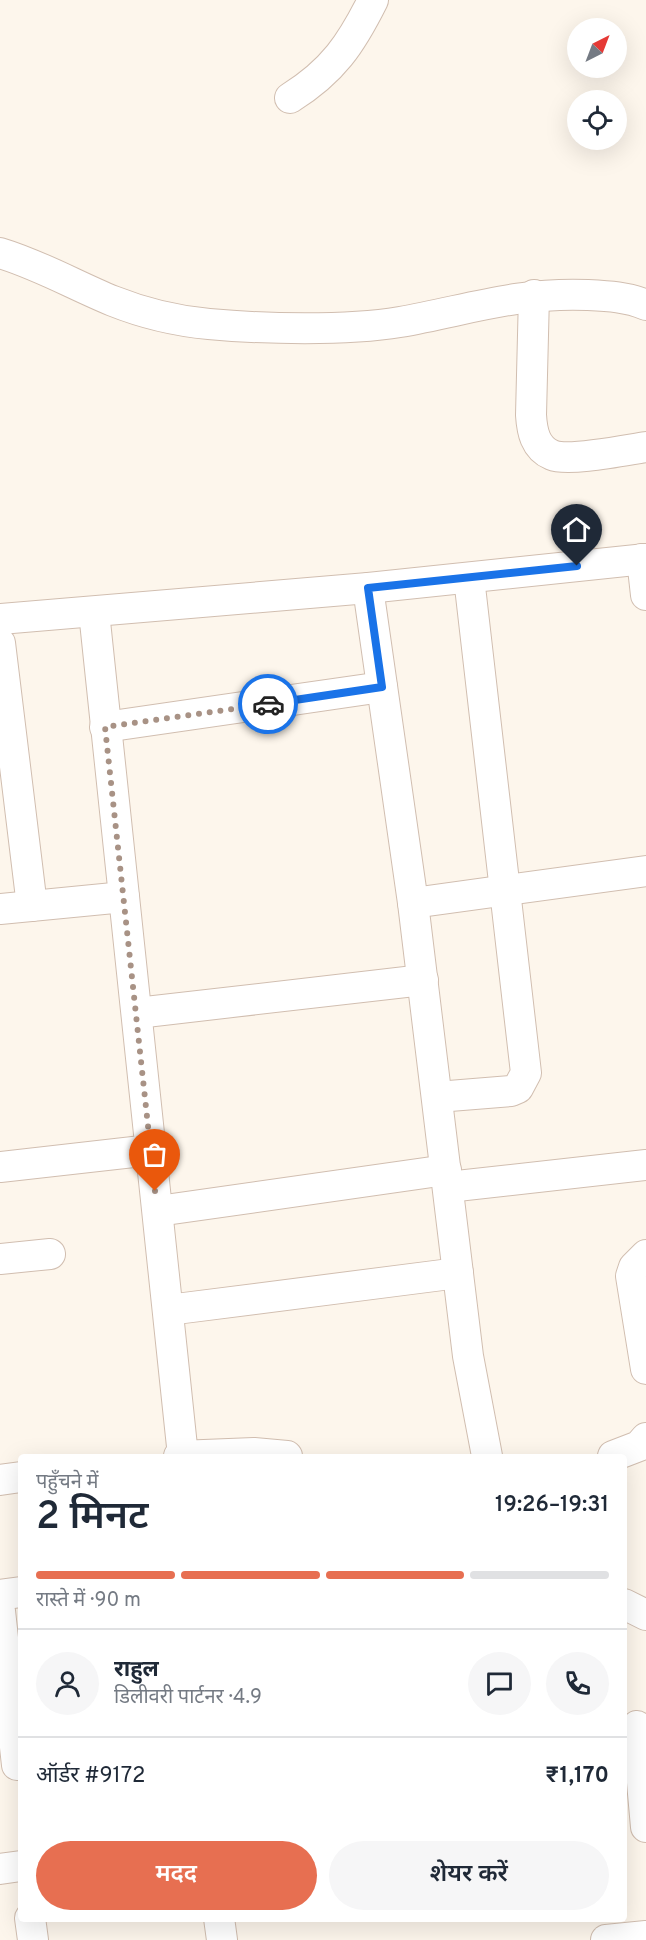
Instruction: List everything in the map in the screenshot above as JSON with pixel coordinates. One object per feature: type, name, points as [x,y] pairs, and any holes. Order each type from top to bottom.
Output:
[{"type":"street","points":[[290,98],[317,82],[347,48],[373,0]]},
{"type":"street","points":[[0,253],[53,271],[114,302],[170,319],[210,324],[332,327],[399,322],[534,296],[609,296],[646,305]]},
{"type":"street","points":[[534,296],[531,415],[532,433],[540,446],[551,455],[565,457],[646,447]]},
{"type":"street","points":[[0,619],[368,588],[644,559],[646,595]]},
{"type":"street","points":[[437,1097],[511,1091],[518,1088],[526,1073],[469,578]]},
{"type":"street","points":[[368,588],[413,903],[468,1356],[487,1454]]},
{"type":"street","points":[[94,612],[158,1211],[181,1454]]},
{"type":"street","points":[[0,643],[5,725],[32,906]]},
{"type":"street","points":[[105,727],[382,687]]},
{"type":"street","points":[[413,903],[646,871]]},
{"type":"street","points":[[0,909],[124,897]]},
{"type":"street","points":[[137,1014],[423,980]]},
{"type":"street","points":[[0,1167],[151,1150]]},
{"type":"street","points":[[158,1211],[447,1179],[646,1165]]},
{"type":"street","points":[[0,1259],[50,1254]]},
{"type":"street","points":[[646,1255],[634,1267],[632,1276],[646,1369]]},
{"type":"street","points":[[168,1310],[458,1273]]},
{"type":"street","points":[[618,1454],[639,1446],[646,1438]]},
{"type":"street","points":[[230,1454],[265,1454]]},
{"type":"street","points":[[0,1480],[18,1477]]},
{"type":"street","points":[[0,1595],[18,1592]]},
{"type":"street","points":[[627,1606],[646,1615]]},
{"type":"street","points":[[0,1611],[14,1671],[13,1766]]},
{"type":"street","points":[[636,1726],[646,1827]]},
{"type":"street","points":[[0,1869],[18,1866]]},
{"type":"street","points":[[31,1922],[33,1940]]},
{"type":"street","points":[[220,1922],[222,1940]]},
{"type":"street","points":[[606,1940],[646,1936]]},
{"type":"way so far","points":[[155,1191],[105,727],[268,704]]},
{"type":"route","points":[[268,704],[382,687],[368,588],[577,566]]}]
